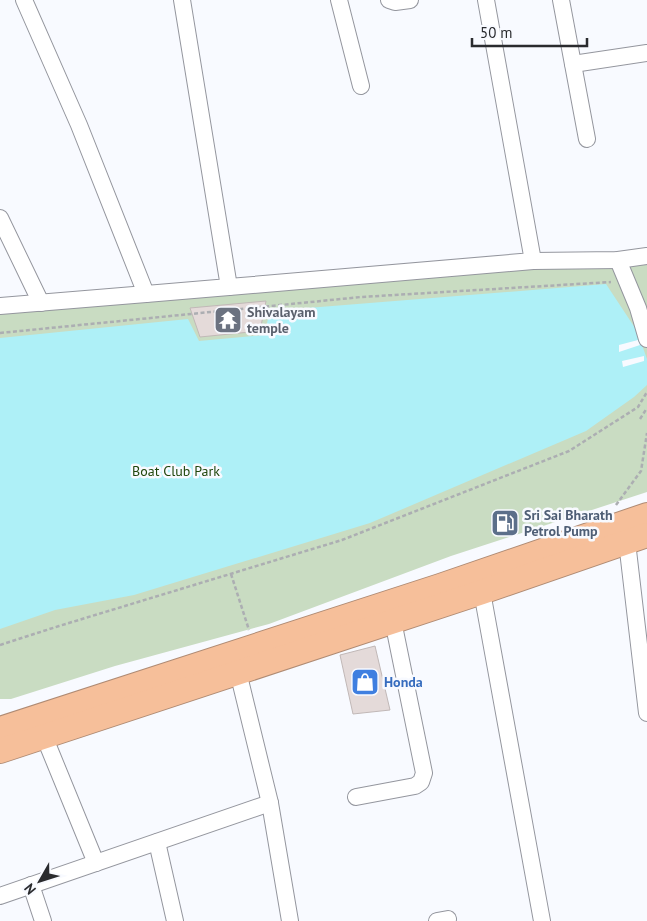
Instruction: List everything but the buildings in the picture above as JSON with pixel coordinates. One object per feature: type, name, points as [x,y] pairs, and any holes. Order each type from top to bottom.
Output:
[{"type":"highway","points":[[0,751],[482,592],[631,533],[647,515]]},
{"type":"highway","points":[[0,729],[440,586],[631,533]]},
{"type":"street","points":[[24,0],[79,125],[146,294]]},
{"type":"street","points":[[182,0],[229,287]]},
{"type":"street","points":[[339,0],[361,86]]},
{"type":"street","points":[[389,0],[395,2],[410,0]]},
{"type":"street","points":[[486,0],[533,261]]},
{"type":"street","points":[[561,0],[587,139]]},
{"type":"street","points":[[573,64],[647,53]]},
{"type":"street","points":[[0,218],[41,303]]},
{"type":"street","points":[[0,306],[533,261],[618,260],[647,256]]},
{"type":"street","points":[[618,260],[638,308],[647,339]]},
{"type":"street","points":[[631,533],[647,713]]},
{"type":"street","points":[[482,592],[542,921]]},
{"type":"street","points":[[356,797],[415,786],[421,782],[424,773],[393,621]]},
{"type":"street","points":[[238,672],[270,803],[290,921]]},
{"type":"street","points":[[44,736],[96,863]]},
{"type":"street","points":[[0,896],[270,803]]},
{"type":"street","points":[[157,842],[175,921]]},
{"type":"street","points":[[31,885],[43,921]]},
{"type":"path","points":[[0,333],[361,297],[610,282],[615,289]]},
{"type":"path","points":[[0,646],[59,626],[342,540],[569,451],[638,407],[647,392]]},
{"type":"path","points":[[640,419],[647,408]]},
{"type":"path","points":[[631,533],[616,506],[641,471],[647,433]]},
{"type":"path","points":[[231,574],[251,635]]},
{"type":"green space","name":"Boat Club Park","points":[[647,259],[647,492],[451,556],[269,624],[115,666],[11,699],[0,699],[0,314]]},
{"type":"water","name":"Boat Club Park","points":[[606,284],[637,331],[647,359],[647,385],[634,397],[586,431],[370,523],[134,595],[55,610],[0,629],[0,338],[188,319],[199,341],[264,335],[270,311]]},
{"type":"pier","points":[[638,340],[640,345],[619,352],[619,345]]},
{"type":"pier","points":[[644,356],[644,361],[623,367],[622,361]]},
{"type":"place","name":"Shivalayam temple","points":[[228,320]]},
{"type":"place","name":"Sri Sai Bharath Petrol Pump","points":[[505,523]]},
{"type":"place","name":"Honda","points":[[365,682]]}]
